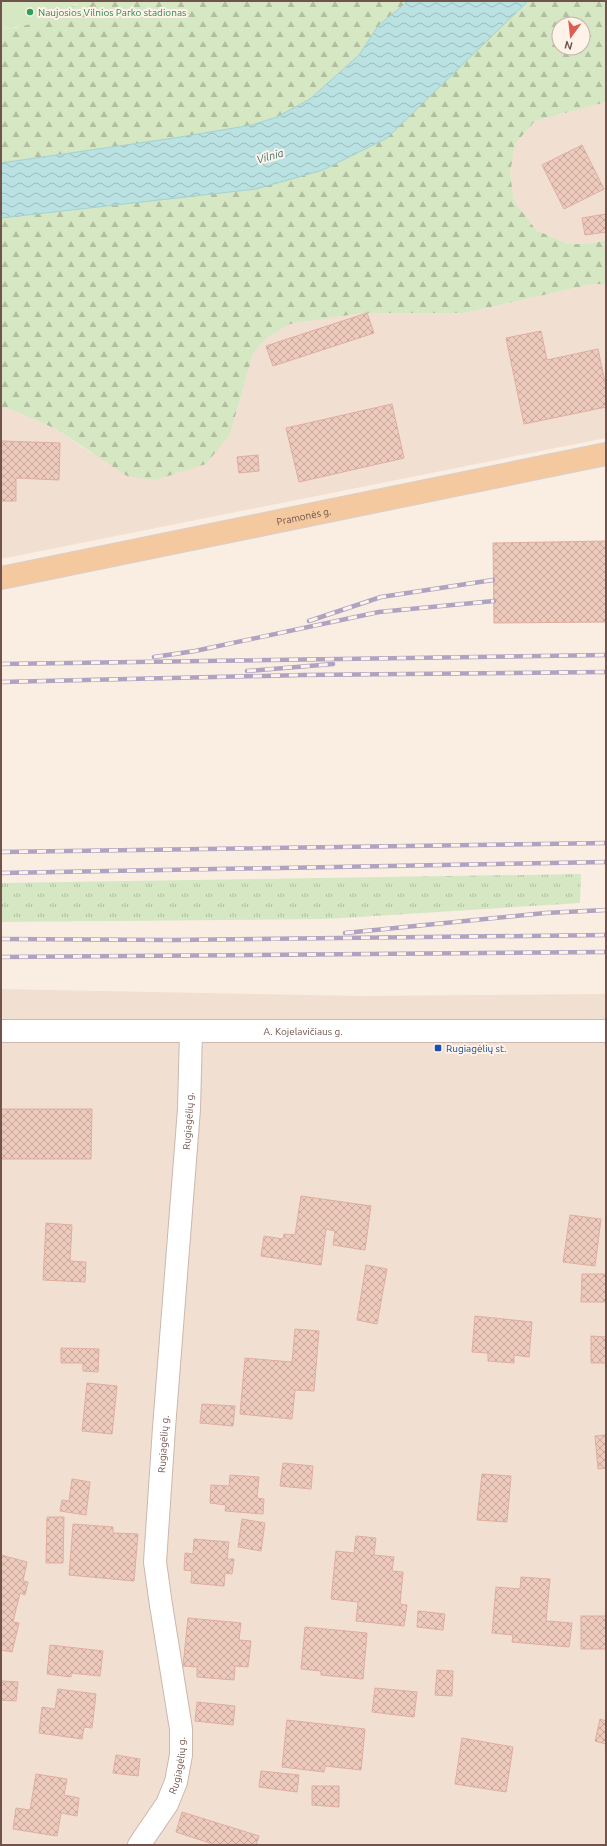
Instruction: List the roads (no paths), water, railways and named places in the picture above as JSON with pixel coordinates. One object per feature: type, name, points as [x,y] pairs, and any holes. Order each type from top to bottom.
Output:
[{"type":"main road","name":"Pramonės g.","points":[[1,578],[606,454]]},
{"type":"street","name":"A. Kojelavičiaus g.","points":[[1,1031],[606,1031]]},
{"type":"street","name":"Rugiagėlių g.","points":[[139,1845],[167,1804],[176,1782],[181,1755],[182,1729],[155,1562],[189,1109],[191,1031]]},
{"type":"water","name":"Vilnia","points":[[408,1],[528,1],[387,138],[323,170],[256,189],[1,218],[1,163],[252,125],[277,117],[310,99],[359,55],[378,26]]},
{"type":"railway","points":[[309,621],[381,597],[493,580]]},
{"type":"railway","points":[[154,657],[195,651],[379,612],[494,601]]},
{"type":"railway","points":[[1,664],[606,655]]},
{"type":"railway","points":[[247,671],[333,664]]},
{"type":"railway","points":[[1,682],[303,675],[606,672]]},
{"type":"railway","points":[[1,852],[606,843]]},
{"type":"railway","points":[[1,873],[606,862]]},
{"type":"railway","points":[[345,933],[545,913],[606,910]]},
{"type":"railway","points":[[1,939],[174,940],[606,935]]},
{"type":"railway","points":[[1,957],[606,952]]},
{"type":"place","name":"Naujosios Vilnios Parko stadionas","points":[[30,12]]},
{"type":"place","name":"Rugiagėlių st.","points":[[438,1048]]}]
